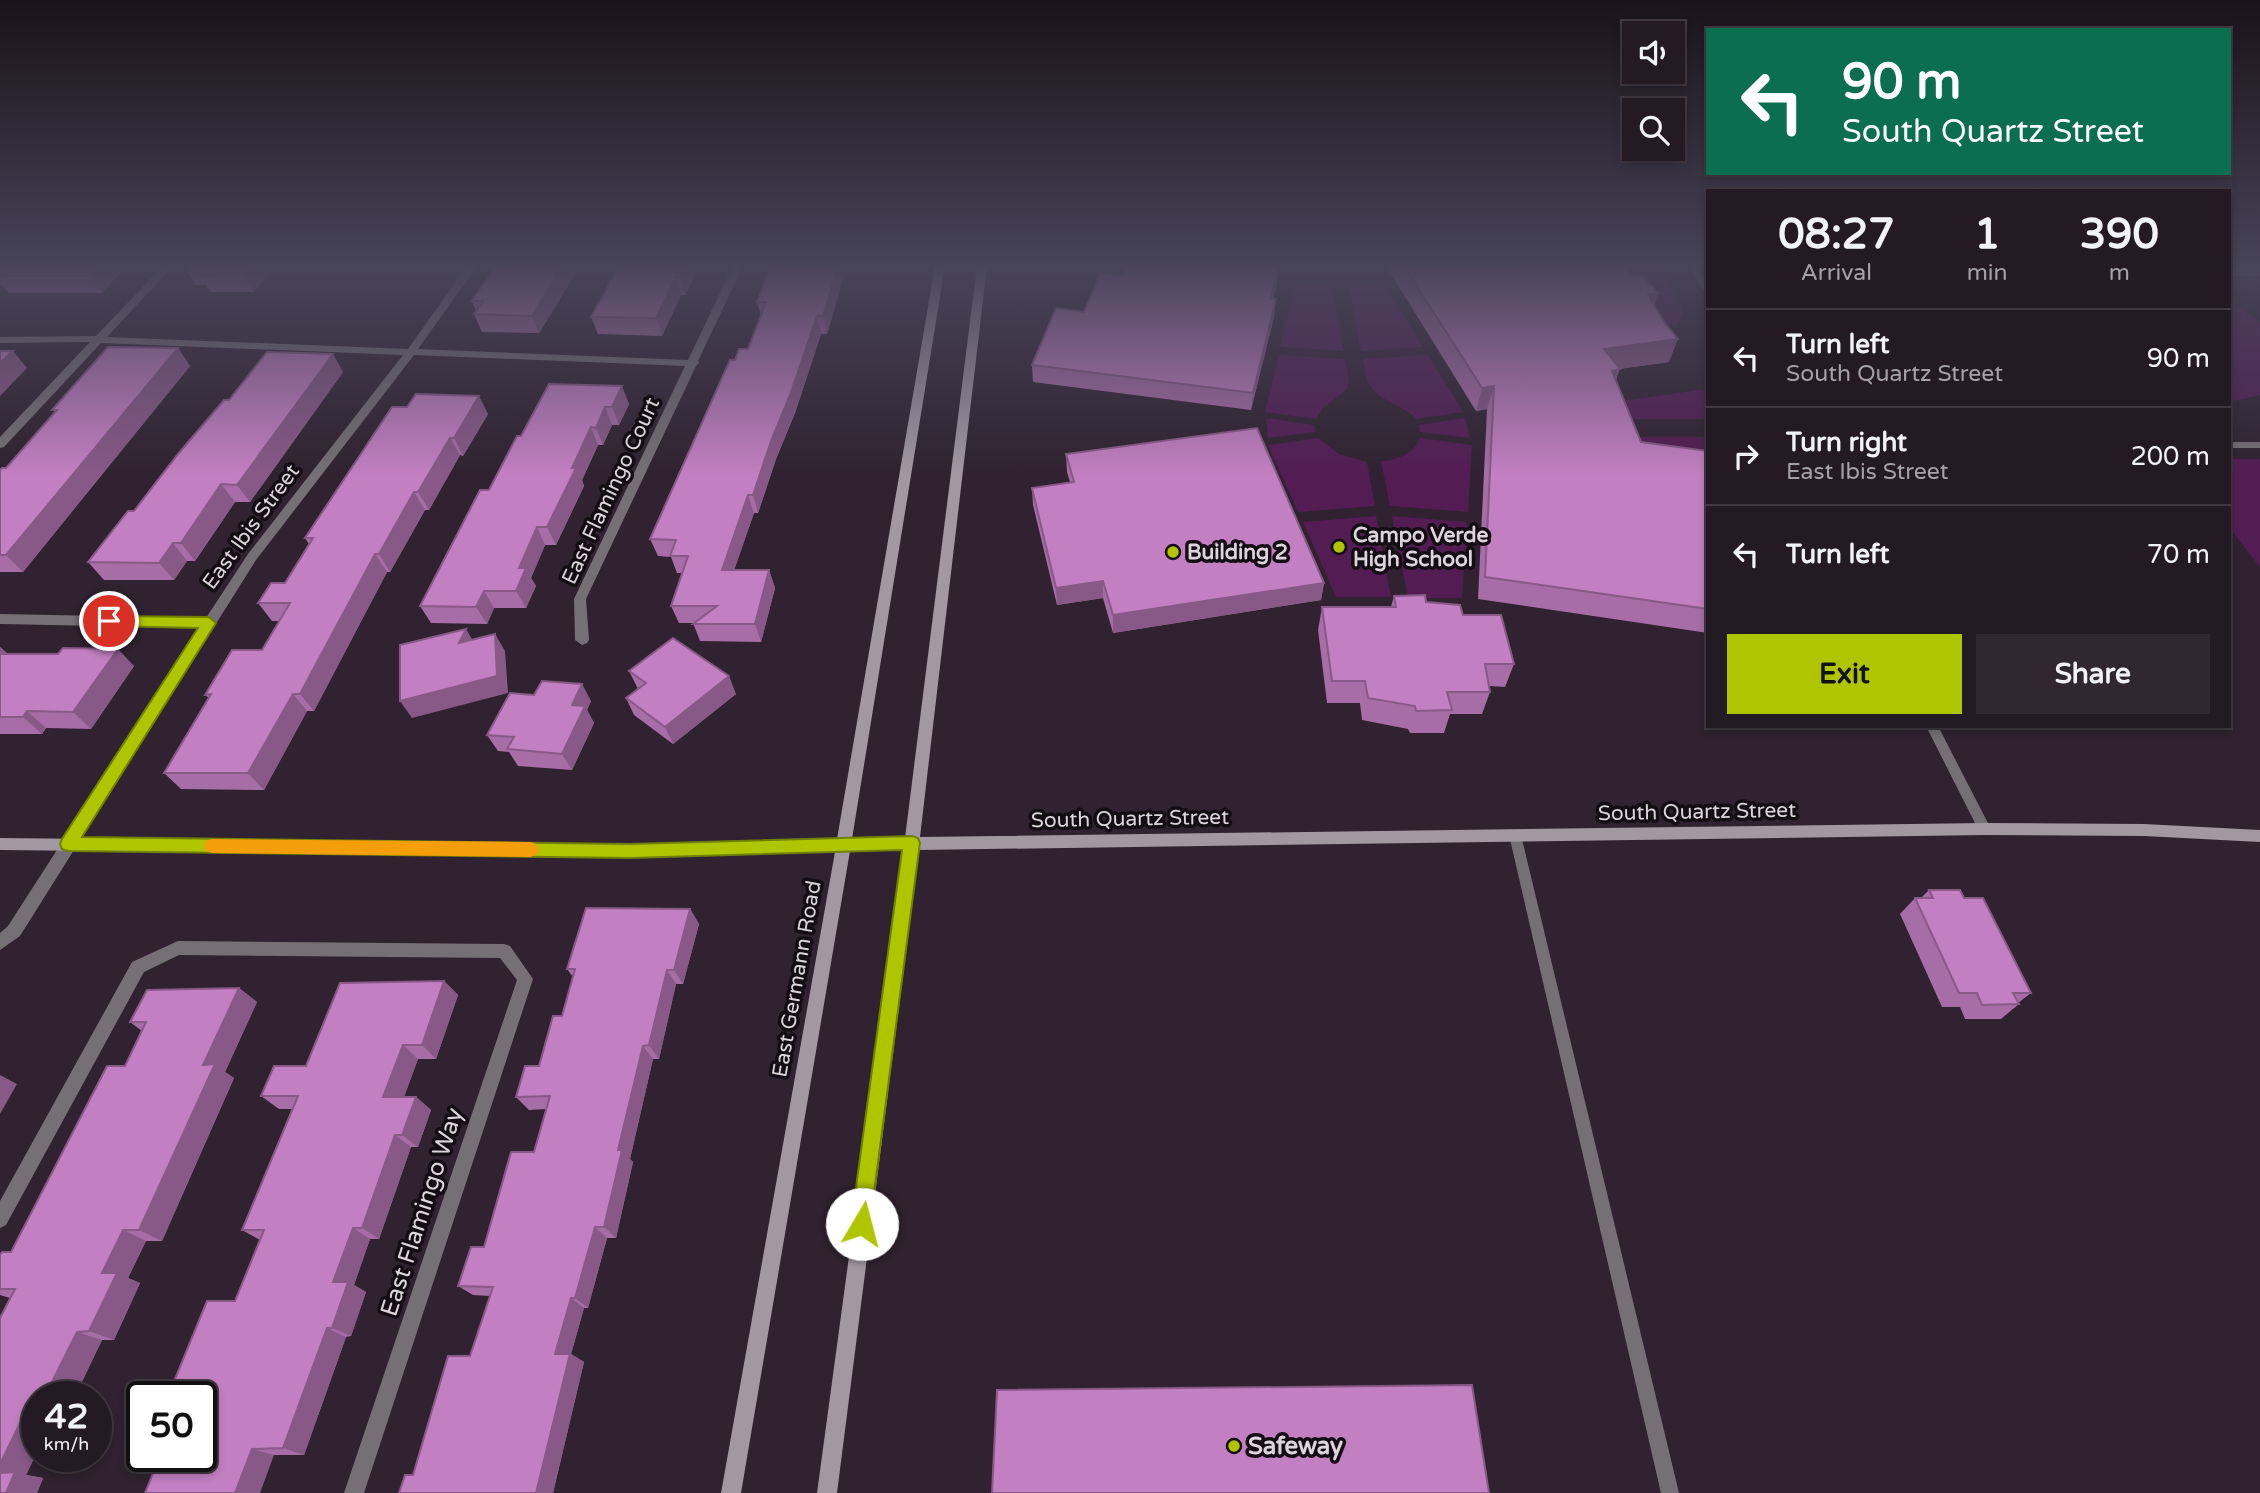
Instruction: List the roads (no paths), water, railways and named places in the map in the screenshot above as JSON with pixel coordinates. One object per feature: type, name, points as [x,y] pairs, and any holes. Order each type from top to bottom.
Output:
[{"type":"main road","name":"East Germann Road","points":[[731,1493],[844,845],[928,336]]},
{"type":"main road","points":[[827,1493],[912,843],[974,336]]},
{"type":"main road","name":"South Quartz Street","points":[[0,844],[630,851],[912,843],[1985,829],[2144,830],[2259,837]]},
{"type":"street","points":[[0,444],[104,336]]},
{"type":"street","name":"East Ibis Street","points":[[0,943],[14,930],[252,557],[422,336]]},
{"type":"street","name":"East Flamingo Court","points":[[582,640],[580,599],[706,336]]},
{"type":"street","points":[[0,340],[99,341],[694,363]]},
{"type":"street","points":[[0,619],[209,623]]},
{"type":"street","name":"East Flamingo Way","points":[[0,1219],[138,967],[178,948],[504,951],[525,979],[354,1493]]},
{"type":"lane","points":[[2231,445],[2260,445]]},
{"type":"lane","points":[[1933,728],[1985,829]]},
{"type":"lane","points":[[1515,835],[1670,1493]]},
{"type":"place","name":"Campo Verde High School","points":[[1339,547]]},
{"type":"place","name":"Building 2","points":[[1173,552]]},
{"type":"place","name":"Safeway","points":[[1234,1446]]}]
